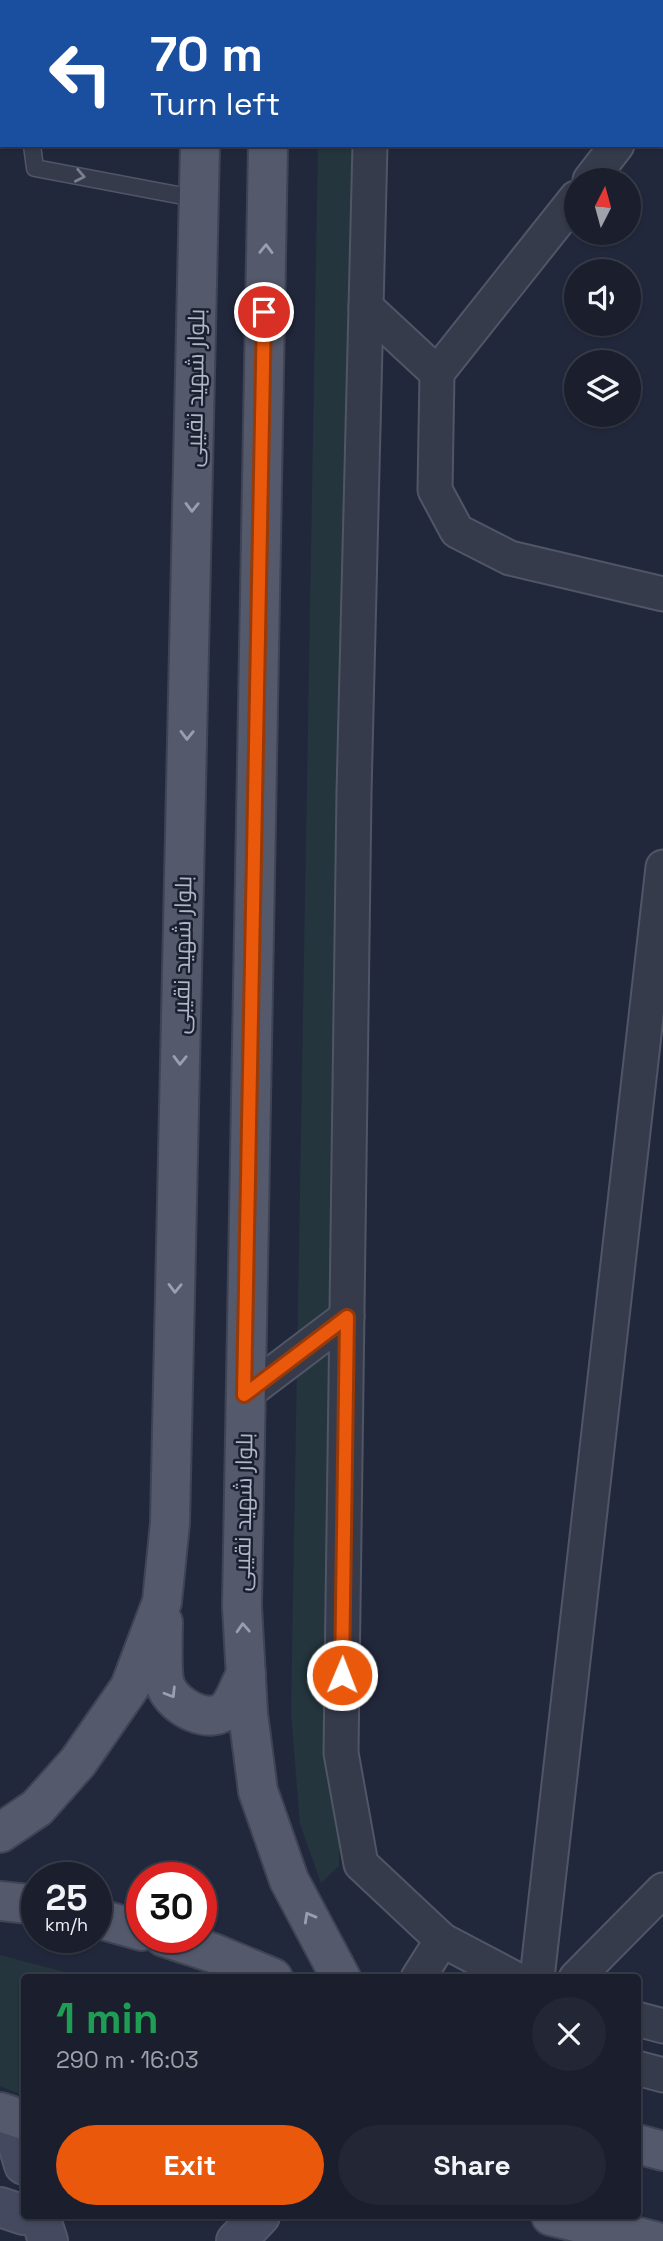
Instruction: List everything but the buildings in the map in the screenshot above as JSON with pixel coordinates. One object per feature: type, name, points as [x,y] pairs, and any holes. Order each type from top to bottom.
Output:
[{"type":"main road","name":"بلوار شهید نقیبی","points":[[0,1833],[37,1808],[86,1751],[130,1687],[162,1602],[170,1523],[200,147]]},
{"type":"main road","name":"بلوار شهید نقیبی","points":[[268,147],[242,1581],[246,1674],[258,1791],[289,1880],[339,1974]]},
{"type":"main road","points":[[162,1602],[165,1686],[180,1706],[198,1715],[218,1714],[228,1709],[246,1674]]},
{"type":"main road","points":[[0,1901],[21,1903]]},
{"type":"main road","points":[[213,1953],[263,1974]]},
{"type":"main road","points":[[11,2116],[21,2154]]},
{"type":"main road","points":[[641,2145],[663,2151]]},
{"type":"main road","points":[[0,2207],[21,2215]]},
{"type":"main road","points":[[236,2241],[257,2219]]},
{"type":"main road","points":[[563,2219],[654,2241]]},
{"type":"street","points":[[370,147],[354,793],[341,1753],[361,1864],[442,1940],[506,1974]]},
{"type":"street","points":[[599,168],[615,147]]},
{"type":"street","points":[[564,213],[437,373],[435,490],[457,531],[510,558],[663,594]]},
{"type":"street","points":[[366,307],[437,373]]},
{"type":"street","points":[[537,1974],[663,867]]},
{"type":"street","points":[[244,1395],[347,1317]]},
{"type":"street","points":[[580,1974],[663,1890]]},
{"type":"street","points":[[421,1974],[442,1940]]},
{"type":"street","points":[[641,2020],[663,2026]]},
{"type":"street","points":[[641,2069],[663,2075]]},
{"type":"lane","points":[[32,147],[35,167],[199,199]]},
{"type":"shaded area","points":[[318,147],[362,147],[339,1866],[321,1883],[300,1824],[291,1713]]},
{"type":"shaded area","points":[[0,1955],[72,1974],[21,1974],[21,2095],[0,2086]]},
{"type":"route","points":[[264,312],[244,1395],[347,1317],[342,1675]]}]
